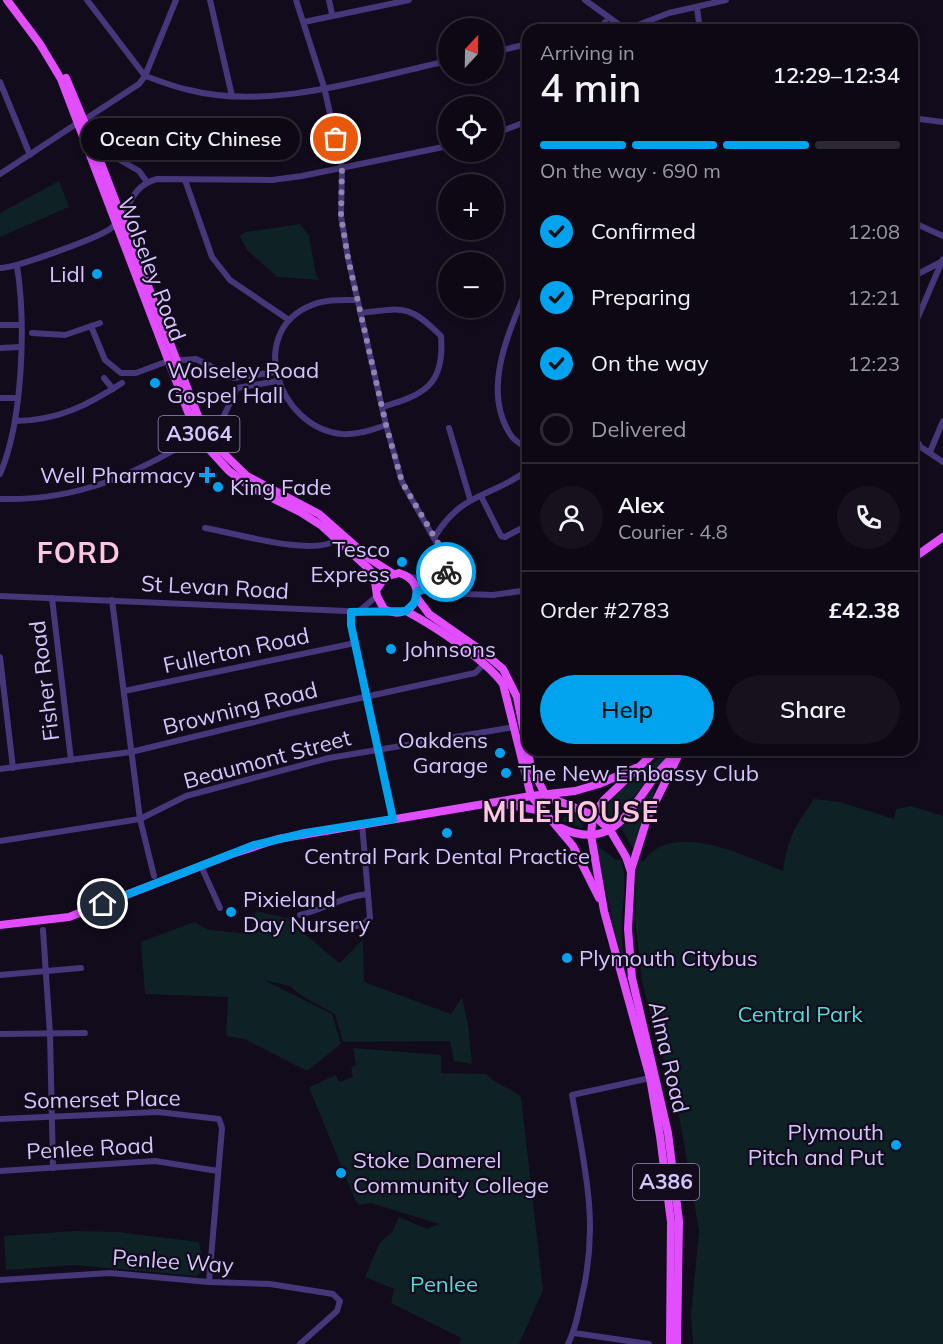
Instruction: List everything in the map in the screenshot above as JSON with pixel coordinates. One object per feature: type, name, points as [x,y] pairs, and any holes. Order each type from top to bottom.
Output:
[{"type":"main road","name":"Wolseley Road","points":[[8,0],[65,77],[178,359],[204,434],[247,476],[319,514],[370,559],[392,573]]},
{"type":"main road","name":"Wolseley Road","points":[[8,0],[40,44],[61,79],[76,124],[168,361],[216,458],[242,481],[300,512],[337,540],[374,575],[377,593]]},
{"type":"main road","points":[[918,554],[943,537]]},
{"type":"main road","points":[[522,722],[517,697],[503,669],[483,651],[429,614],[417,594],[415,585],[406,575],[392,573],[380,582],[377,593],[384,609],[394,613],[406,611],[484,664],[503,684],[531,796],[542,811],[559,826],[578,834],[591,835],[610,830]]},
{"type":"main road","points":[[406,611],[417,594]]},
{"type":"main road","points":[[529,756],[531,767],[546,796],[593,815],[650,756]]},
{"type":"main road","name":"A386","points":[[610,830],[628,813],[658,772],[674,756]]},
{"type":"main road","name":"A386","points":[[631,872],[647,819],[677,756]]},
{"type":"main road","points":[[0,925],[69,917],[278,839],[362,823],[588,788],[636,768]]},
{"type":"main road","points":[[496,802],[542,811]]},
{"type":"main road","name":"Alma Road","points":[[593,815],[610,830],[619,843],[631,872],[627,929],[629,960],[663,1110],[678,1211],[680,1258],[676,1315],[677,1344]]},
{"type":"main road","name":"Alma Road","points":[[593,815],[591,835],[604,911],[650,1078],[671,1222],[670,1344]]},
{"type":"main road","name":"Alma Road","points":[[559,826],[584,866],[604,911]]},
{"type":"street","points":[[84,120],[139,84],[145,76],[176,0]]},
{"type":"street","points":[[210,0],[232,96]]},
{"type":"street","points":[[296,0],[324,87],[342,167],[341,216],[357,300],[386,425],[402,482],[446,562],[441,588]]},
{"type":"street","points":[[329,0],[332,14]]},
{"type":"street","points":[[304,22],[386,2],[409,0]]},
{"type":"street","points":[[585,0],[617,24]]},
{"type":"street","points":[[641,24],[669,13],[726,0]]},
{"type":"street","points":[[91,2],[145,76],[189,90],[232,96],[292,94],[438,63]]},
{"type":"street","points":[[697,8],[699,24]]},
{"type":"street","points":[[504,49],[522,45]]},
{"type":"street","points":[[1,86],[30,155]]},
{"type":"street","points":[[918,119],[943,122]]},
{"type":"street","points":[[504,130],[522,123]]},
{"type":"street","points":[[0,174],[76,124]]},
{"type":"street","points":[[94,145],[139,171],[147,182]]},
{"type":"street","points":[[0,268],[16,266],[102,233],[115,224],[133,195],[147,182],[157,179],[272,180],[438,148]]},
{"type":"street","points":[[184,180],[212,257],[230,280],[289,320]]},
{"type":"street","points":[[918,225],[943,236]]},
{"type":"street","points":[[918,274],[942,260]]},
{"type":"street","points":[[918,317],[942,260]]},
{"type":"street","points":[[0,474],[8,456],[17,398],[21,325],[16,266]]},
{"type":"street","points":[[357,300],[320,302],[299,312],[289,320],[277,346],[277,381],[295,410],[316,426],[341,434],[368,432],[386,425]]},
{"type":"street","points":[[522,302],[502,355],[498,391],[499,403],[510,435],[522,444]]},
{"type":"street","points":[[360,313],[407,310],[420,316],[441,336],[443,358],[436,379],[421,393],[382,407]]},
{"type":"street","points":[[32,333],[65,335],[100,323]]},
{"type":"street","points":[[0,325],[21,325]]},
{"type":"street","points":[[91,326],[105,360],[121,373],[135,374],[178,359],[196,359],[234,378],[276,372]]},
{"type":"street","points":[[65,335],[67,343]]},
{"type":"street","points":[[0,348],[20,347]]},
{"type":"street","points":[[104,378],[113,389]]},
{"type":"street","points":[[0,499],[32,500],[83,491],[143,467],[220,424],[237,388],[234,378]]},
{"type":"street","points":[[237,388],[277,381]]},
{"type":"street","points":[[15,420],[34,421],[64,415],[122,383]]},
{"type":"street","points":[[0,398],[17,398]]},
{"type":"street","points":[[930,452],[943,421]]},
{"type":"street","points":[[449,428],[470,499]]},
{"type":"street","points":[[918,444],[943,462]]},
{"type":"street","points":[[434,538],[452,513],[470,499],[482,496],[522,473]]},
{"type":"street","points":[[482,496],[501,536],[505,537],[522,528]]},
{"type":"street","points":[[205,528],[289,544],[330,544],[337,540]]},
{"type":"street","points":[[406,575],[415,576],[441,588],[475,595],[522,591]]},
{"type":"street","points":[[417,594],[441,588]]},
{"type":"street","points":[[377,593],[354,612],[355,643],[393,819]]},
{"type":"street","name":"St Levan Road","points":[[0,596],[394,613]]},
{"type":"street","name":"Fisher Road","points":[[52,598],[71,760]]},
{"type":"street","points":[[112,600],[140,819],[154,876]]},
{"type":"street","name":"Fullerton Road","points":[[124,691],[355,643]]},
{"type":"street","points":[[0,657],[13,768]]},
{"type":"street","name":"Browning Road","points":[[0,769],[131,753],[366,696],[475,673],[484,664]]},
{"type":"street","name":"Beaumont Street","points":[[0,841],[140,819],[186,796],[329,758],[514,727]]},
{"type":"street","points":[[331,931],[338,927],[359,927],[370,918],[362,823]]},
{"type":"street","points":[[201,866],[220,908]]},
{"type":"street","points":[[300,915],[331,906],[350,896],[368,894]]},
{"type":"street","points":[[43,930],[50,1034],[53,1168]]},
{"type":"street","points":[[0,975],[81,968]]},
{"type":"street","points":[[0,1034],[85,1033]]},
{"type":"street","points":[[568,1344],[574,1333],[589,1267],[591,1208],[572,1095],[650,1078]]},
{"type":"street","name":"Somerset Place","points":[[0,1119],[158,1112],[217,1118],[222,1128],[209,1282]]},
{"type":"street","name":"Penlee Road","points":[[0,1170],[155,1161],[218,1171]]},
{"type":"street","name":"Penlee Way","points":[[0,1280],[110,1273],[209,1282],[270,1284],[333,1294],[340,1301],[337,1311],[300,1344]]},
{"type":"street","points":[[574,1333],[649,1344]]},
{"type":"green space","points":[[59,181],[69,207],[0,237],[0,213]]},
{"type":"green space","points":[[300,224],[309,236],[316,275],[320,280],[277,277],[247,250],[240,236],[245,232]]},
{"type":"green space","points":[[661,756],[668,756],[614,820],[602,810],[646,767]]},
{"type":"green space","points":[[656,787],[634,850],[621,828]]},
{"type":"green space","name":"Central Park","points":[[814,799],[840,802],[894,819],[896,809],[911,806],[943,816],[943,1344],[693,1344],[691,1314],[699,1231],[676,1097],[642,982],[635,921],[637,866],[639,858],[643,862],[656,849],[672,843],[691,842],[731,850],[783,871],[793,832]]},
{"type":"green space","points":[[565,810],[585,817],[582,828],[562,821],[564,817],[569,817],[564,814]]},
{"type":"green space","points":[[595,844],[616,860],[621,860],[623,868],[622,937],[627,980]]},
{"type":"green space","points":[[256,911],[304,922],[293,927],[340,963],[363,939],[364,982],[451,1014],[462,997],[468,1025],[472,1064],[454,1061],[450,1041],[343,1042],[335,1014],[302,996],[290,986],[264,980],[332,1014],[341,1044],[307,1071],[244,1039],[226,1036],[228,997],[145,994],[141,942],[194,922],[209,930],[251,934]]},
{"type":"green space","name":"Penlee","points":[[353,1048],[441,1055],[441,1073],[486,1074],[521,1097],[543,1290],[519,1344],[459,1344],[461,1338],[391,1303],[394,1289],[365,1277],[380,1242],[392,1232],[399,1217],[427,1229],[439,1224],[371,1203],[360,1205],[356,1202],[310,1090],[310,1087],[336,1075],[339,1082],[353,1077],[351,1067],[356,1065]]},
{"type":"green space","points":[[75,1231],[118,1232],[199,1242],[204,1269],[196,1276],[75,1265],[6,1270],[4,1236]]},
{"type":"way so far","points":[[336,139],[342,167],[341,216],[348,258],[386,425],[402,482],[441,548],[446,562],[446,572]]},
{"type":"place","name":"Ocean City Chinese","points":[[336,139]]},
{"type":"place","name":"Lidl","points":[[97,274]]},
{"type":"place","name":"Wolseley Road Gospel Hall","points":[[155,383]]},
{"type":"place","name":"Well Pharmacy","points":[[207,475]]},
{"type":"place","name":"King Fade","points":[[218,487]]},
{"type":"place","name":"Tesco Express","points":[[402,562]]},
{"type":"place","name":"Johnsons","points":[[391,649]]},
{"type":"place","name":"Oakdens Garage","points":[[500,753]]},
{"type":"place","name":"The New Embassy Club","points":[[506,773]]},
{"type":"place","name":"Central Park Dental Practice","points":[[447,833]]},
{"type":"place","name":"Pixieland Day Nursery","points":[[231,912]]},
{"type":"place","name":"Plymouth Citybus","points":[[567,958]]},
{"type":"place","name":"Plymouth Pitch and Put","points":[[896,1145]]},
{"type":"place","name":"Stoke Damerel Community College","points":[[341,1173]]},
{"type":"district","name":"FORD","points":[[79,553]]},
{"type":"district","name":"MILEHOUSE","points":[[571,812]]},
{"type":"route","points":[[103,904],[254,845],[305,833],[393,819],[351,625],[351,612],[376,614],[406,611],[415,602],[417,591],[441,588],[446,572]]}]
